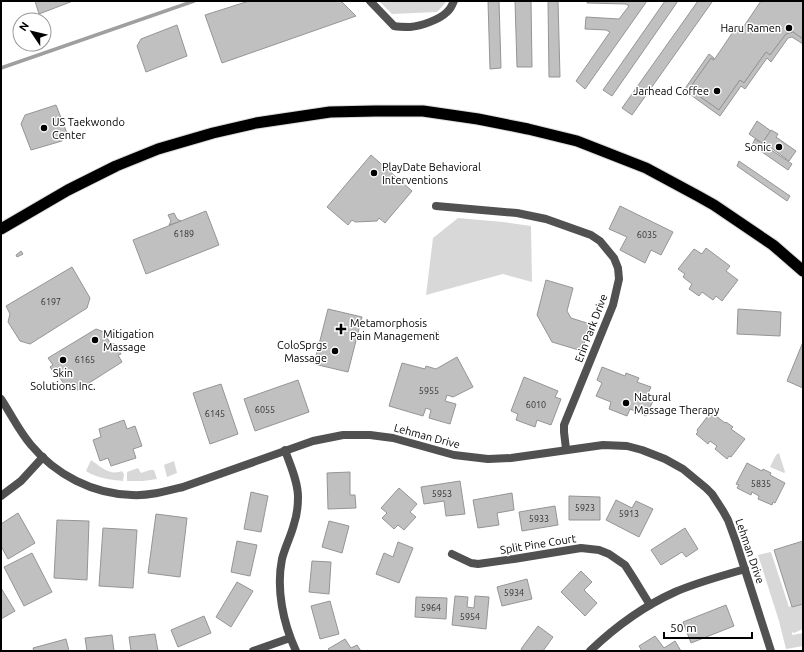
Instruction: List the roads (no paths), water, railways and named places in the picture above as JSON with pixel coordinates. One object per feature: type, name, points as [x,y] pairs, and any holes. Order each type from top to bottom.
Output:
[{"type":"highway","points":[[1,229],[68,190],[116,166],[158,149],[213,132],[256,123],[330,112],[423,111],[478,119],[528,129],[577,142],[646,168],[714,205],[773,245],[803,271]]},
{"type":"street","points":[[370,1],[394,26],[405,27],[411,27],[440,17],[447,12],[454,1]]},
{"type":"street","name":"Erin Park Drive","points":[[436,206],[517,213],[546,219],[592,235],[614,258],[618,268],[619,279],[613,305],[566,420],[564,430],[566,449]]},
{"type":"street","name":"Lehman Drive","points":[[1,399],[31,445],[59,470],[86,486],[109,492],[133,495],[158,493],[183,487],[285,450],[335,436],[370,435],[393,438],[454,455],[488,459],[512,458],[566,449],[603,445],[626,446],[650,452],[677,465],[699,481],[712,494],[718,503],[732,530],[771,651]]},
{"type":"street","points":[[285,450],[296,482],[298,511],[282,560],[280,597],[290,638],[296,651]]},
{"type":"street","points":[[1,496],[21,481],[43,457]]},
{"type":"street","name":"Split Pine Court","points":[[452,554],[471,563],[478,564],[580,548],[598,550],[609,554],[625,565],[650,605]]},
{"type":"street","points":[[590,651],[610,633],[650,605],[675,592],[745,568]]},
{"type":"street","points":[[254,651],[290,638]]},
{"type":"waterway","points":[[1,68],[194,1]]},
{"type":"place","name":"Haru Ramen","points":[[789,28]]},
{"type":"place","name":"Jarhead Coffee","points":[[717,91]]},
{"type":"place","name":"US Taekwondo Center","points":[[44,128]]},
{"type":"place","name":"Sonic","points":[[779,147]]},
{"type":"place","name":"PlayDate Behavioral Interventions","points":[[374,173]]},
{"type":"place","name":"Metamorphosis Pain Management","points":[[341,329]]},
{"type":"place","name":"Mitigation Massage","points":[[95,340]]},
{"type":"place","name":"ColoSprgs Massage","points":[[335,351]]},
{"type":"place","name":"Skin Solutions Inc.","points":[[63,360]]},
{"type":"place","name":"Natural Massage Therapy","points":[[626,403]]}]
